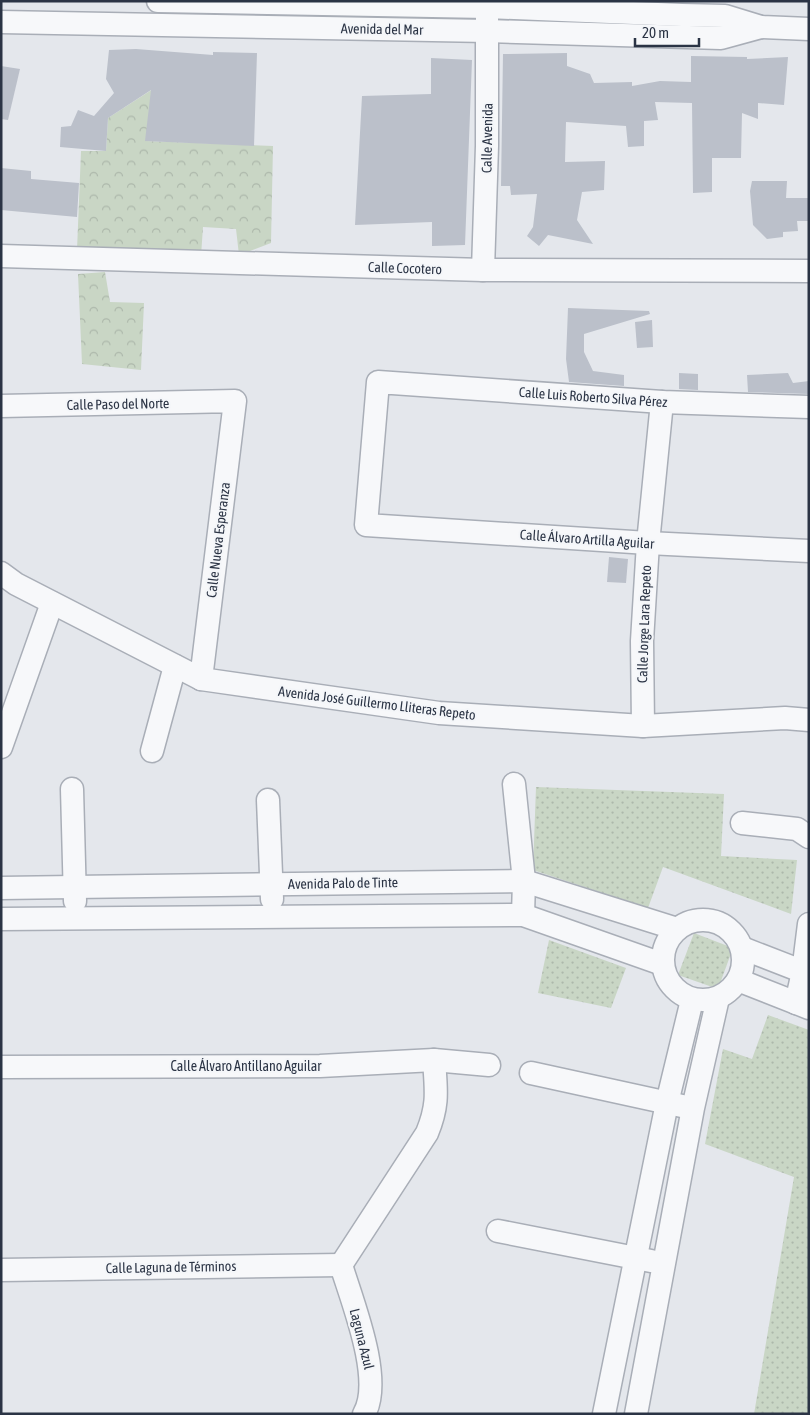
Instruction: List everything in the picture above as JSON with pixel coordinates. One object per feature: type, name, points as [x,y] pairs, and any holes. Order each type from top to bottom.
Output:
[{"type":"street","name":"Avenida del Mar","points":[[158,1],[487,7],[682,18],[721,38],[761,27],[809,29]]},
{"type":"street","name":"Calle Avenida","points":[[483,270],[487,146],[487,7]]},
{"type":"street","name":"Avenida del Mar","points":[[1,22],[487,31],[682,18],[727,8],[761,27]]},
{"type":"street","points":[[721,38],[727,8]]},
{"type":"street","name":"Calle Cocotero","points":[[1,256],[483,270],[809,271]]},
{"type":"street","name":"Calle Luis Roberto Silva Pérez","points":[[366,525],[378,382],[662,402],[809,406]]},
{"type":"street","name":"Calle Paso del Norte","points":[[1,406],[234,401]]},
{"type":"street","name":"Calle Nueva Esperanza","points":[[201,679],[234,401]]},
{"type":"street","name":"Calle Jorge Lara Repeto","points":[[643,726],[642,641],[648,543],[662,402]]},
{"type":"street","name":"Calle Álvaro Artilla Aguilar","points":[[366,525],[809,551]]},
{"type":"street","name":"Avenida José Guillermo Lliteras Repeto","points":[[1,573],[16,584],[201,679],[438,713],[643,726],[785,718],[809,720]]},
{"type":"street","points":[[1,747],[52,603]]},
{"type":"street","points":[[152,751],[175,666]]},
{"type":"street","points":[[514,784],[524,881],[523,915]]},
{"type":"street","points":[[72,790],[76,918]]},
{"type":"street","points":[[268,800],[273,916]]},
{"type":"street","points":[[742,823],[797,829],[809,837]]},
{"type":"street","name":"Avenida Palo de Tinte","points":[[1,888],[524,881],[677,929]]},
{"type":"street","points":[[1,919],[523,915],[662,964]]},
{"type":"street","points":[[701,919],[715,920],[727,927],[736,936],[742,948],[744,964],[738,980],[730,991],[718,998],[705,1001],[692,1000],[678,992],[668,980],[662,964],[665,945],[677,929],[688,922],[701,919]]},
{"type":"street","points":[[738,980],[802,1006],[809,924]]},
{"type":"street","points":[[742,948],[806,973]]},
{"type":"street","points":[[636,1414],[693,1108],[718,998]]},
{"type":"street","points":[[604,1414],[667,1103],[692,1000]]},
{"type":"street","points":[[341,1265],[427,1133],[434,1116],[437,1098],[434,1060]]},
{"type":"street","name":"Calle Álvaro Antillano Aguilar","points":[[1,1067],[320,1066],[434,1060],[490,1065]]},
{"type":"street","points":[[531,1073],[693,1108]]},
{"type":"street","points":[[498,1231],[664,1264]]},
{"type":"street","name":"Calle Laguna de Términos","points":[[1,1270],[341,1265]]},
{"type":"street","name":"Laguna Azul","points":[[341,1265],[364,1338],[371,1379],[368,1407],[364,1414]]},
{"type":"green space","points":[[153,89],[146,141],[273,146],[271,243],[239,255],[236,229],[203,227],[201,256],[77,250],[81,151],[106,151],[108,118]]},
{"type":"green space","points":[[105,272],[110,302],[144,303],[141,370],[82,364],[78,274]]},
{"type":"green space","points":[[536,787],[724,794],[721,856],[797,860],[791,914],[663,867],[648,908],[533,870]]},
{"type":"green space","points":[[694,933],[733,948],[718,989],[678,975]]},
{"type":"green space","points":[[549,940],[626,968],[611,1008],[538,993]]},
{"type":"green space","points":[[768,1015],[809,1030],[809,1414],[754,1414],[794,1177],[705,1144],[723,1049],[752,1059]]},
{"type":"building","points":[[136,49],[213,55],[213,52],[257,53],[254,146],[145,141],[151,90],[108,118],[106,151],[60,147],[61,127],[71,126],[78,110],[94,116],[114,93],[106,79],[109,50]]},
{"type":"building","points":[[567,53],[567,66],[590,74],[594,83],[632,82],[632,86],[660,81],[691,82],[691,56],[747,57],[747,59],[788,57],[784,105],[758,103],[758,119],[742,113],[741,158],[712,158],[712,192],[693,193],[692,103],[655,102],[658,120],[644,121],[644,146],[628,147],[626,126],[566,122],[565,162],[605,161],[604,190],[582,192],[577,220],[593,244],[548,235],[539,246],[527,236],[533,227],[537,194],[511,195],[510,186],[501,186],[503,54]]},
{"type":"building","points":[[431,58],[472,60],[465,245],[432,246],[432,222],[355,225],[362,96],[431,94]]},
{"type":"building","points":[[1,66],[20,69],[8,120],[1,119]]},
{"type":"building","points":[[1,168],[31,171],[31,179],[79,183],[77,217],[1,210]]},
{"type":"building","points":[[752,181],[787,181],[786,198],[809,198],[809,221],[797,221],[798,231],[783,232],[783,237],[767,239],[753,225],[750,191]]},
{"type":"building","points":[[568,308],[649,311],[650,314],[584,334],[584,352],[593,371],[624,375],[624,386],[569,382],[566,359]]},
{"type":"building","points":[[652,320],[653,347],[637,348],[635,322]]},
{"type":"building","points":[[679,373],[698,374],[698,390],[679,389]]},
{"type":"building","points":[[788,373],[793,383],[809,381],[809,394],[748,392],[747,375]]},
{"type":"building","points":[[609,557],[628,559],[626,583],[607,582]]}]
